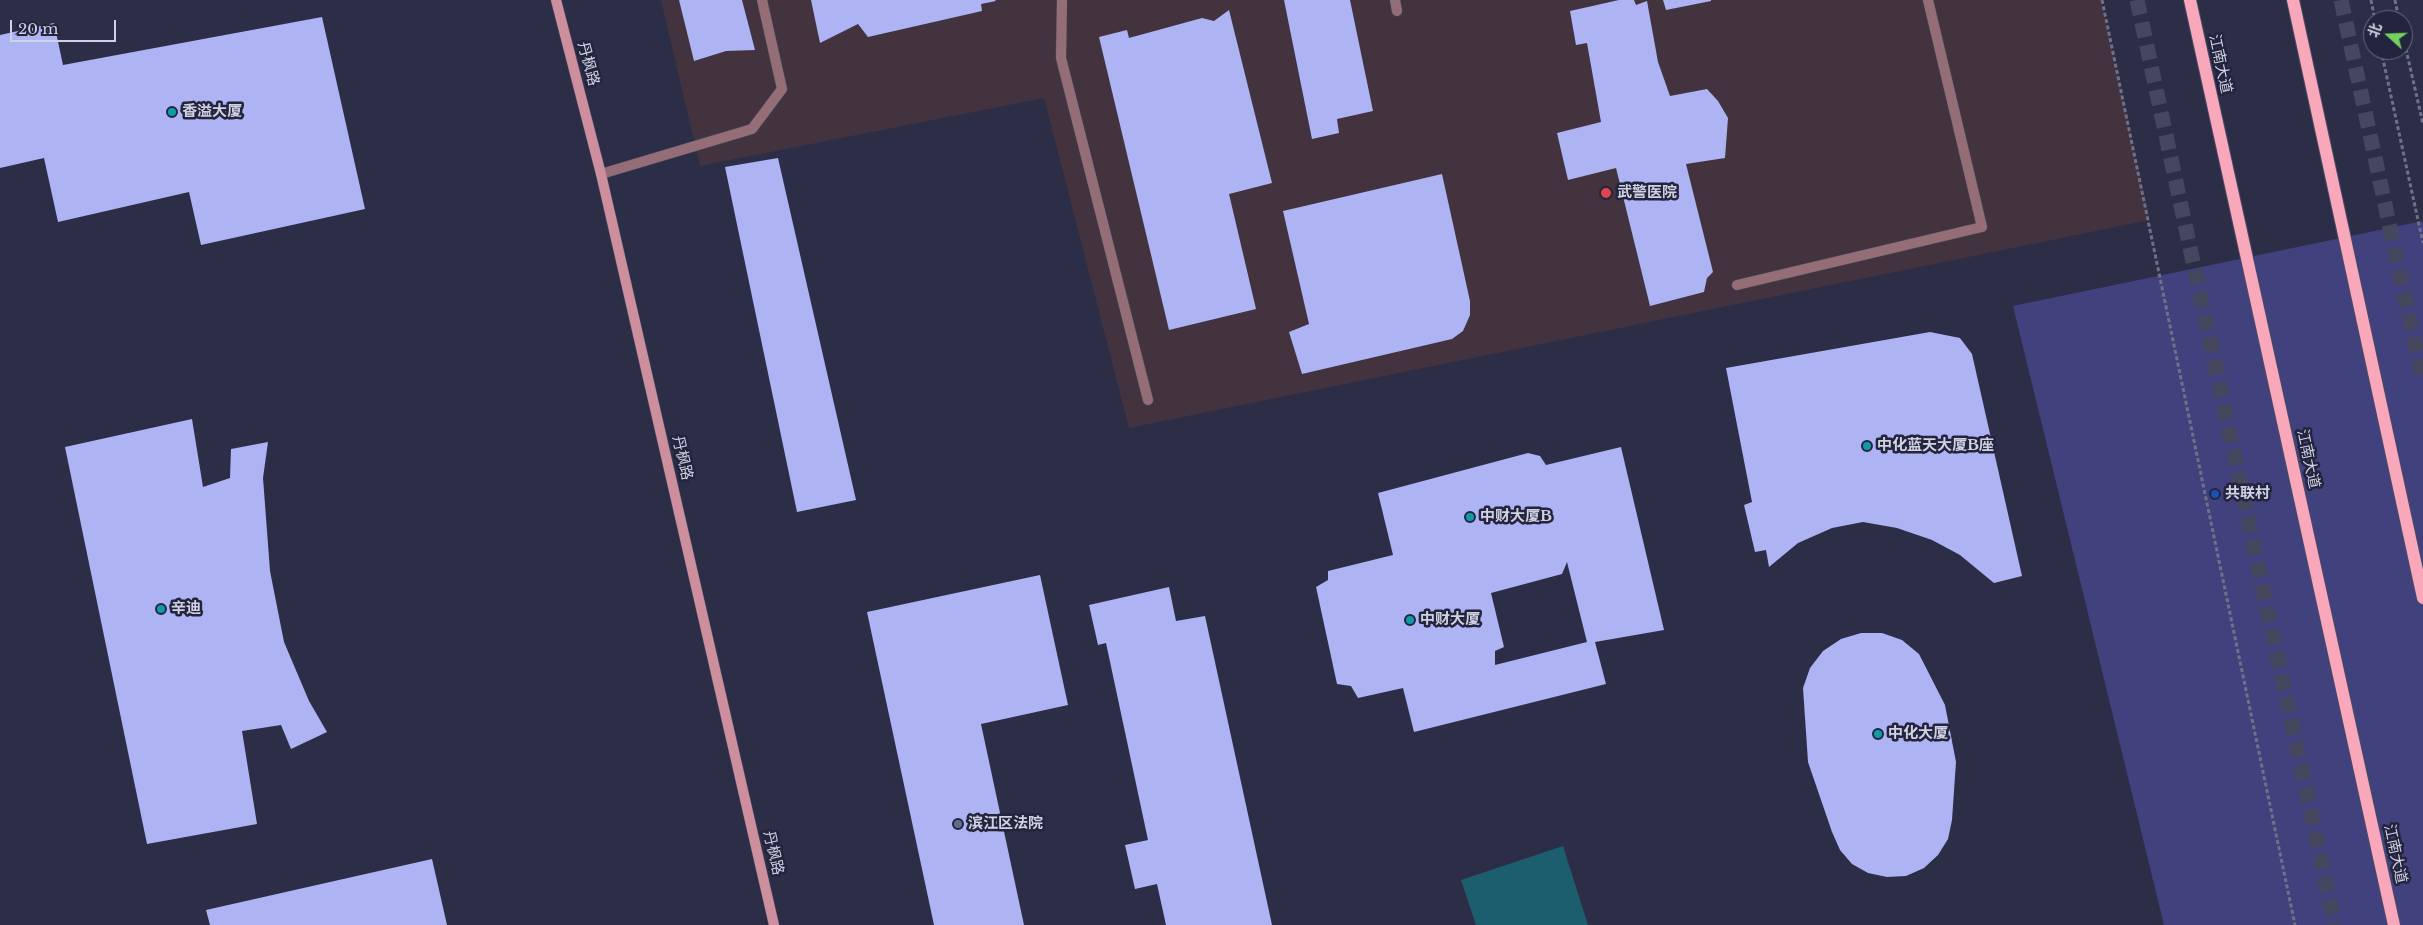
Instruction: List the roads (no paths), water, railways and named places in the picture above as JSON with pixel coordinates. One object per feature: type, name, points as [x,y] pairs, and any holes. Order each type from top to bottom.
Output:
[{"type":"main road","name":"江南大道","points":[[2190,0],[2394,925]]},
{"type":"main road","points":[[2293,0],[2423,598]]},
{"type":"street","name":"丹枫路","points":[[556,0],[602,174],[774,925]]},
{"type":"lane","points":[[602,174],[752,129],[782,89],[762,0]]},
{"type":"lane","points":[[1062,0],[1061,58],[1148,400]]},
{"type":"lane","points":[[1395,0],[1397,11]]},
{"type":"lane","points":[[1737,285],[1982,226],[1928,0]]},
{"type":"water","points":[[1563,846],[1588,925],[1476,925],[1461,880]]},
{"type":"tunnel","points":[[2137,0],[2335,925]]},
{"type":"tunnel","points":[[2341,0],[2423,381]]},
{"type":"place","name":"香溢大厦","points":[[172,112]]},
{"type":"place","name":"武警医院","points":[[1606,193]]},
{"type":"place","name":"中化蓝天大厦B座","points":[[1867,446]]},
{"type":"place","name":"共联村","points":[[2215,494]]},
{"type":"place","name":"中财大厦B","points":[[1470,517]]},
{"type":"place","name":"辛迪","points":[[161,609]]},
{"type":"place","name":"中财大厦","points":[[1410,620]]},
{"type":"place","name":"中化大厦","points":[[1878,734]]},
{"type":"place","name":"滨江区法院","points":[[958,824]]}]
